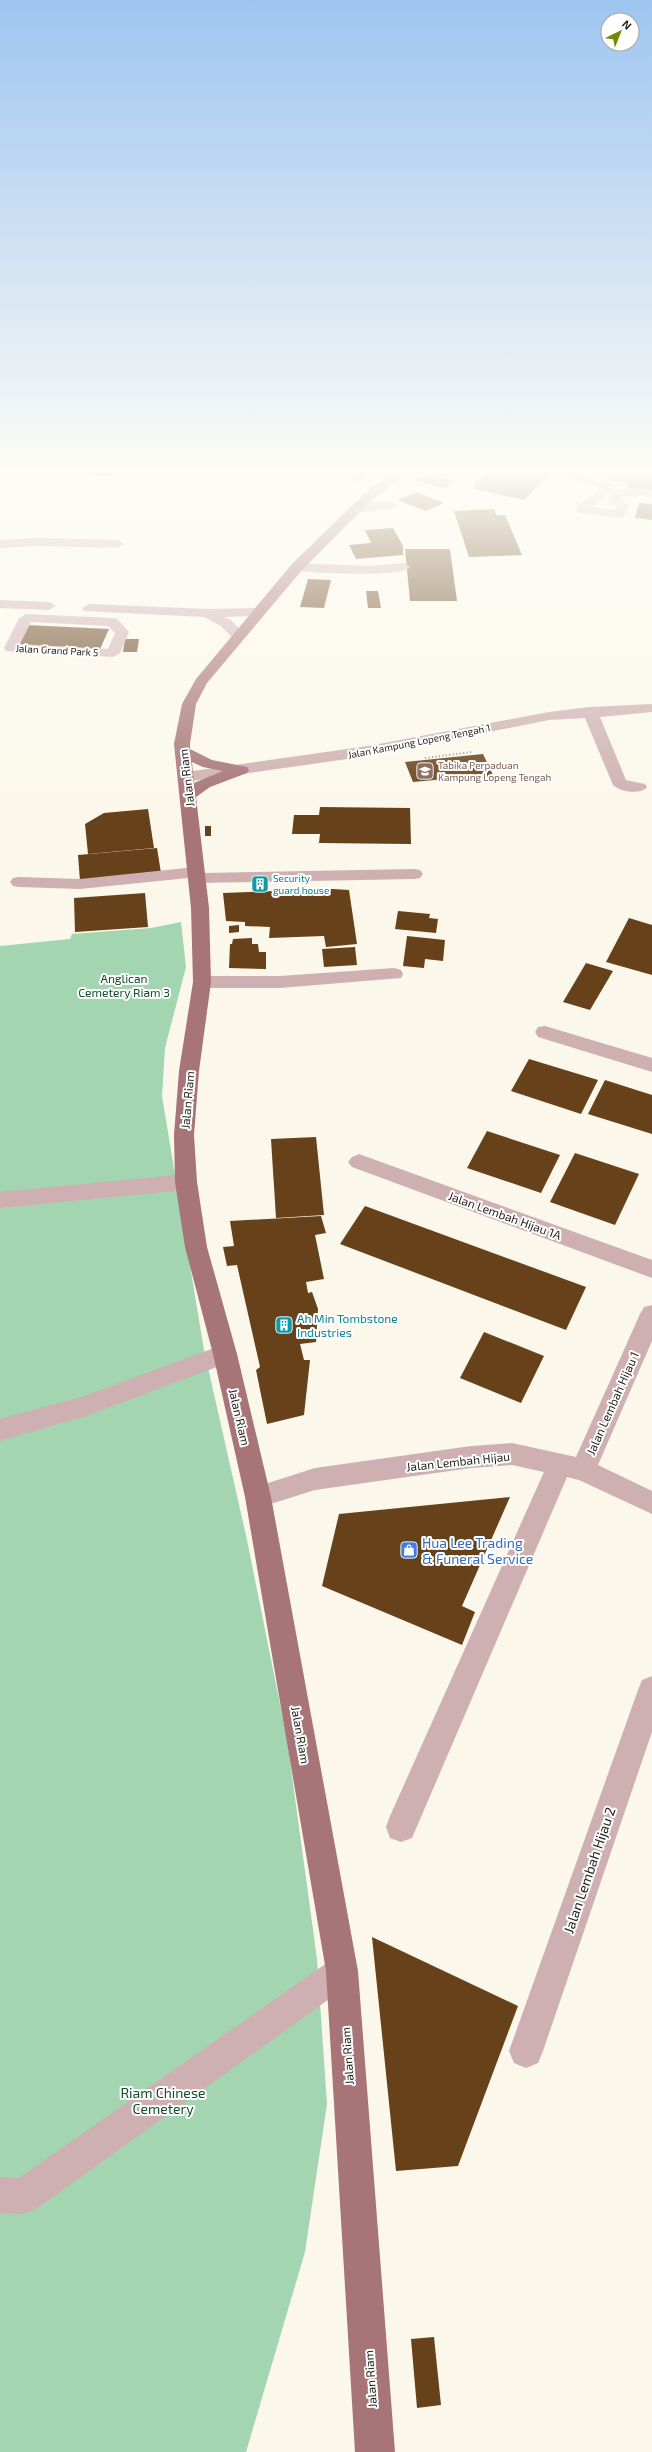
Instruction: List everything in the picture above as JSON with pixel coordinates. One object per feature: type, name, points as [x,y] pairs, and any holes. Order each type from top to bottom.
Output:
[{"type":"main road","name":"Jalan Riam","points":[[284,582],[201,682],[189,704],[184,723],[183,752],[196,875],[202,982],[190,1072],[184,1135],[186,1182],[196,1247],[225,1354],[258,1497],[342,1971],[376,2452]]},
{"type":"main road","points":[[183,752],[208,764],[241,770]]},
{"type":"main road","points":[[187,786],[204,784],[241,770]]},
{"type":"street","points":[[0,604],[207,613],[258,612]]},
{"type":"street","points":[[104,622],[110,608]]},
{"type":"street","points":[[207,613],[226,623],[239,636]]},
{"type":"street","name":"Jalan Grand Park 5","points":[[26,618],[104,622],[112,622],[122,632],[113,653],[11,648],[26,618]]},
{"type":"street","name":"Jalan Kampung Lopeng Tengah 1","points":[[241,770],[368,751],[549,716],[590,711],[652,708]]},
{"type":"street","points":[[590,711],[619,782],[622,785],[639,787]]},
{"type":"street","points":[[19,882],[80,884],[196,875],[414,874]]},
{"type":"street","points":[[202,982],[280,982],[394,974]]},
{"type":"street","points":[[545,1032],[652,1065]]},
{"type":"street","name":"Jalan Lembah Hijau 1A","points":[[359,1162],[652,1269]]},
{"type":"street","points":[[0,1200],[186,1182]]},
{"type":"street","name":"Jalan Lembah Hijau 1","points":[[401,1827],[571,1467],[652,1314]]},
{"type":"street","points":[[0,1430],[86,1406],[225,1354]]},
{"type":"street","name":"Jalan Lembah Hijau","points":[[258,1497],[315,1479],[471,1457],[512,1454],[571,1467],[652,1503]]},
{"type":"street","name":"Jalan Lembah Hijau 2","points":[[526,2051],[652,1690]]},
{"type":"street","points":[[0,2195],[23,2196],[342,1971]]},
{"type":"path","points":[[418,759],[472,752]]},
{"type":"green space","name":"Riam Chinese Cemetery","points":[[181,922],[186,967],[165,1048],[162,1096],[204,1350],[247,1540],[287,1739],[317,1959],[327,2104],[305,2252],[246,2452],[0,2452],[0,946],[70,939],[72,934],[151,928]]},
{"type":"building","points":[[307,582],[330,582],[324,608],[300,607]]},
{"type":"building","points":[[408,582],[454,582],[457,601],[410,601]]},
{"type":"building","points":[[366,591],[378,591],[381,608],[368,608]]},
{"type":"building","points":[[27,625],[109,629],[100,649],[16,644]]},
{"type":"building","points":[[125,639],[139,639],[137,652],[123,652]]},
{"type":"building","points":[[483,754],[494,777],[446,782],[445,779],[413,782],[405,762]]},
{"type":"building","points":[[320,807],[410,808],[411,844],[319,843],[320,834],[292,834],[294,815],[319,815]]},
{"type":"building","points":[[148,809],[154,848],[88,854],[85,824],[104,813]]},
{"type":"building","points":[[205,826],[211,826],[211,836],[205,836]]},
{"type":"building","points":[[157,848],[161,873],[80,881],[78,855]]},
{"type":"building","name":"Security guard house","points":[[254,881],[266,881],[266,887],[254,887]]},
{"type":"building","points":[[333,889],[349,890],[357,944],[326,947],[324,936],[269,938],[270,927],[245,926],[245,922],[226,921],[223,893]]},
{"type":"building","points":[[145,893],[148,927],[75,932],[74,898]]},
{"type":"building","points":[[398,911],[430,914],[429,918],[438,919],[436,933],[395,929]]},
{"type":"building","points":[[629,918],[652,925],[652,975],[606,962]]},
{"type":"building","points":[[239,925],[239,932],[229,933],[229,926]]},
{"type":"building","points":[[407,936],[445,940],[443,961],[425,959],[424,968],[403,966]]},
{"type":"building","points":[[252,938],[252,944],[258,944],[259,952],[266,952],[266,969],[229,968],[230,944],[232,944],[233,939]]},
{"type":"building","points":[[355,947],[357,965],[324,967],[322,949]]},
{"type":"building","points":[[586,963],[613,971],[590,1010],[563,1002]]},
{"type":"building","points":[[529,1059],[598,1080],[581,1114],[511,1091]]},
{"type":"building","points":[[605,1080],[652,1095],[652,1134],[588,1114]]},
{"type":"building","points":[[487,1131],[560,1155],[541,1193],[467,1168]]},
{"type":"building","points":[[316,1137],[324,1215],[276,1218],[271,1139]]},
{"type":"building","points":[[575,1153],[639,1174],[615,1225],[550,1202]]},
{"type":"building","points":[[365,1206],[586,1287],[566,1330],[340,1244]]},
{"type":"building","name":"Ah Min Tombstone Industries","points":[[321,1216],[326,1233],[315,1235],[324,1279],[306,1282],[308,1293],[312,1292],[318,1309],[316,1342],[300,1344],[304,1360],[310,1360],[304,1415],[267,1424],[256,1370],[260,1367],[237,1265],[227,1266],[223,1247],[234,1246],[230,1221]]},
{"type":"building","points":[[484,1332],[544,1356],[521,1403],[460,1378]]},
{"type":"building","name":"Hua Lee Trading & Funeral Service","points":[[510,1497],[462,1606],[475,1612],[462,1645],[322,1586],[339,1514]]},
{"type":"building","points":[[372,1937],[518,2006],[458,2166],[396,2171]]},
{"type":"building","points":[[434,2337],[441,2405],[417,2408],[411,2339]]},
{"type":"place","name":"Tabika Perpaduan Kampung Lopeng Tengah","points":[[425,771]]},
{"type":"place","name":"Security guard house","points":[[260,884]]},
{"type":"place","name":"Ah Min Tombstone Industries","points":[[284,1325]]},
{"type":"place","name":"Hua Lee Trading & Funeral Service","points":[[409,1550]]},
{"type":"park label","name":"Anglican Cemetery Riam 3","points":[[124,985]]}]
